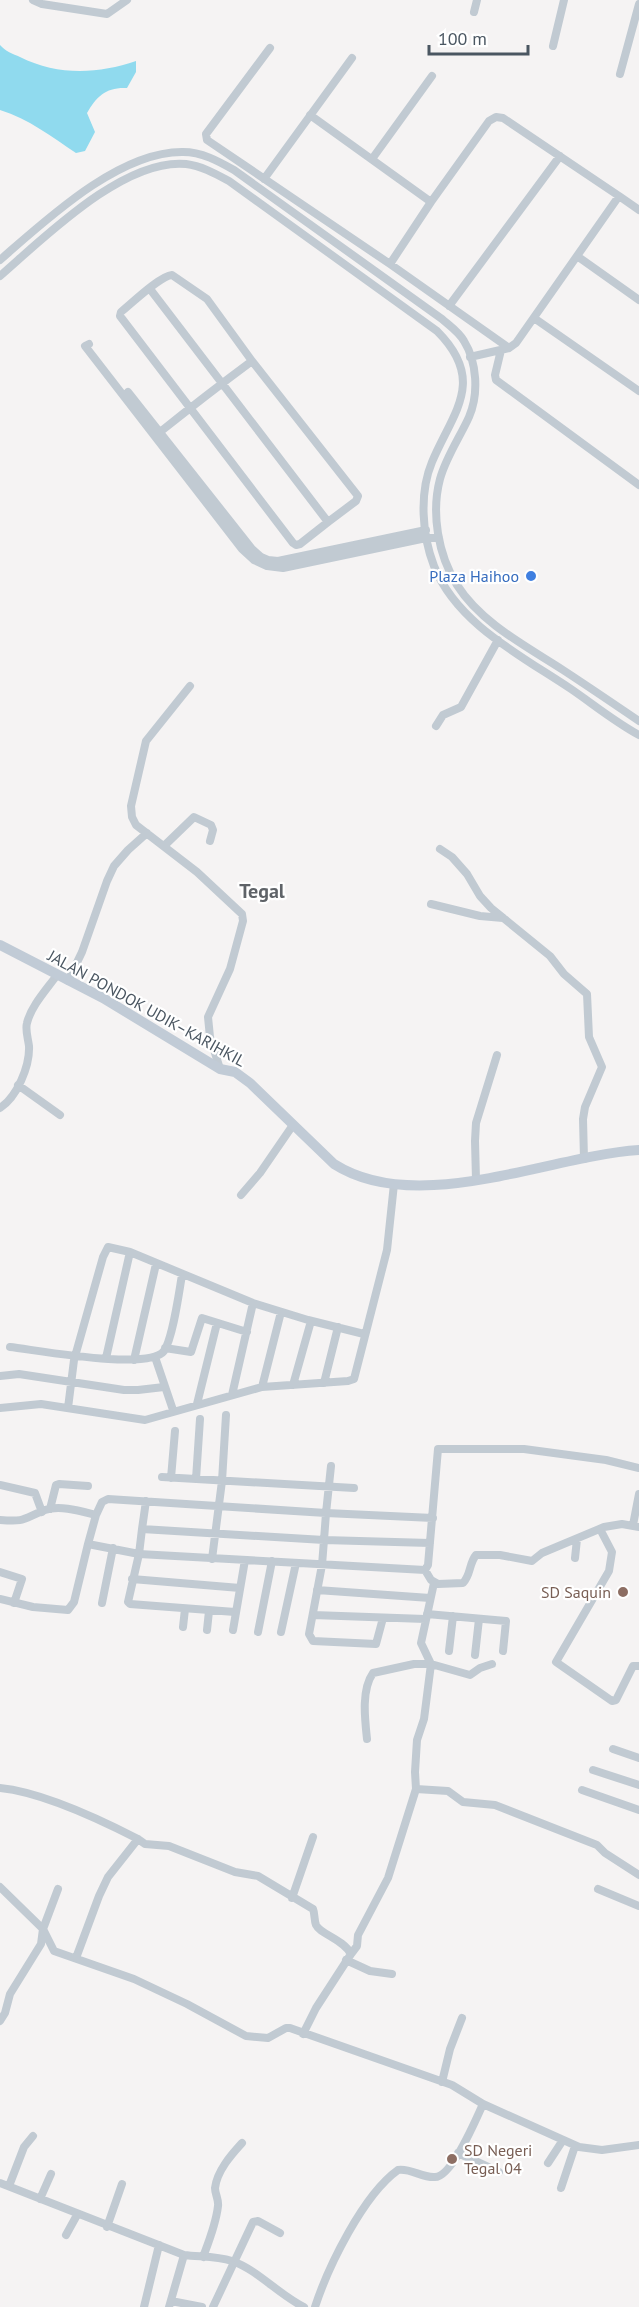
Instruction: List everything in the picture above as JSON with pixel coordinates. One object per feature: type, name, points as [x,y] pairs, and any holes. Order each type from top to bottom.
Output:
[{"type":"street","points":[[33,0],[42,4],[107,14],[127,0]]},
{"type":"street","points":[[474,12],[477,0]]},
{"type":"street","points":[[553,46],[564,0]]},
{"type":"street","points":[[620,74],[639,4]]},
{"type":"street","points":[[270,48],[205,137],[390,264],[505,349]]},
{"type":"street","points":[[264,178],[352,57]]},
{"type":"street","points":[[372,159],[432,76]]},
{"type":"street","points":[[310,115],[431,202]]},
{"type":"street","points":[[390,264],[489,121],[496,117],[503,118],[639,210]]},
{"type":"street","points":[[0,260],[64,205],[129,164],[156,154],[184,151],[211,157],[234,170],[442,319],[458,332],[466,343],[474,369],[474,401],[470,414],[439,481],[436,509],[439,538],[447,567],[458,586],[479,611],[503,631],[639,721]]},
{"type":"street","points":[[449,306],[560,156]]},
{"type":"street","points":[[0,276],[71,214],[134,174],[156,166],[186,164],[211,171],[229,181],[437,331],[450,344],[460,370],[463,384],[462,398],[427,477],[424,507],[426,534],[434,566],[448,590],[470,618],[498,640],[639,735]]},
{"type":"street","points":[[471,357],[505,349],[516,343],[618,196]]},
{"type":"street","points":[[577,256],[639,300]]},
{"type":"street","points":[[172,275],[207,299],[252,360],[358,496],[356,501],[296,545],[120,316],[121,312],[167,276],[172,275]]},
{"type":"street","points":[[150,289],[328,522]]},
{"type":"street","points":[[534,318],[639,391]]},
{"type":"street","points":[[157,434],[89,344],[85,346],[157,434],[252,549],[261,557],[278,561],[340,552],[426,534],[439,538]]},
{"type":"street","points":[[505,349],[495,375],[496,380],[639,485]]},
{"type":"street","points":[[157,434],[252,360]]},
{"type":"street","points":[[436,726],[443,715],[461,707],[498,640]]},
{"type":"street","points":[[190,686],[150,736],[144,748],[131,810],[134,822],[165,845],[238,909],[243,918],[231,969],[208,1017],[210,1037],[220,1069]]},
{"type":"street","points":[[165,845],[194,817],[213,827],[210,841]]},
{"type":"street","points":[[68,981],[82,952],[106,881],[114,866],[147,833]]},
{"type":"street","points":[[440,849],[467,873],[480,896],[550,956],[564,974],[587,994],[589,1037],[602,1067],[585,1107],[584,1159]]},
{"type":"street","points":[[431,904],[480,916],[503,918]]},
{"type":"street","name":"JALAN PONDOK UDIK–KARIHKIL","points":[[0,945],[103,998],[220,1069],[235,1072],[250,1083],[334,1164],[349,1174],[364,1179],[394,1184],[440,1184],[476,1180],[639,1150]]},
{"type":"street","points":[[0,1108],[7,1104],[18,1085],[28,1059],[27,1022],[57,975]]},
{"type":"street","points":[[476,1180],[476,1123],[497,1055]]},
{"type":"street","points":[[18,1085],[60,1114]]},
{"type":"street","points":[[241,1195],[260,1173],[293,1125]]},
{"type":"street","points":[[0,1408],[41,1404],[145,1420],[173,1410],[262,1387],[354,1379],[387,1250],[394,1184]]},
{"type":"street","points":[[68,1408],[70,1382],[76,1354],[105,1250],[111,1247],[130,1252],[253,1303],[364,1334]]},
{"type":"street","points":[[106,1358],[130,1252]]},
{"type":"street","points":[[134,1360],[156,1264]]},
{"type":"street","points":[[10,1347],[134,1360],[155,1357],[165,1348],[182,1275]]},
{"type":"street","points":[[232,1395],[253,1303]]},
{"type":"street","points":[[262,1387],[281,1312]]},
{"type":"street","points":[[165,1348],[191,1352],[202,1318],[247,1332]]},
{"type":"street","points":[[293,1385],[311,1321]]},
{"type":"street","points":[[197,1404],[217,1323]]},
{"type":"street","points":[[324,1383],[338,1327]]},
{"type":"street","points":[[155,1357],[173,1410]]},
{"type":"street","points":[[0,1376],[19,1374],[131,1390],[164,1387]]},
{"type":"street","points":[[212,1559],[222,1481],[226,1415]]},
{"type":"street","points":[[196,1479],[200,1419]]},
{"type":"street","points":[[171,1478],[175,1431]]},
{"type":"street","points":[[425,1570],[428,1565],[438,1449],[524,1449],[606,1460],[639,1468]]},
{"type":"street","points":[[331,1466],[322,1565],[309,1634],[313,1641],[376,1644],[382,1618]]},
{"type":"street","points":[[162,1478],[354,1488]]},
{"type":"street","points":[[0,1485],[35,1493],[46,1511]]},
{"type":"street","points":[[46,1511],[57,1485],[88,1486]]},
{"type":"street","points":[[434,1583],[463,1583],[469,1575],[473,1558],[476,1555],[500,1555],[532,1560],[542,1553],[600,1529],[616,1525],[636,1526],[639,1494]]},
{"type":"street","points":[[0,1599],[14,1604],[68,1610],[74,1602],[96,1515],[102,1502],[108,1499],[433,1518]]},
{"type":"street","points":[[146,1501],[140,1554],[128,1602],[130,1604],[236,1612]]},
{"type":"street","points":[[0,1520],[26,1520],[46,1511],[66,1509],[96,1515]]},
{"type":"street","points":[[142,1529],[324,1540],[430,1543]]},
{"type":"street","points":[[600,1529],[612,1552],[609,1571],[556,1662],[612,1701],[616,1700],[633,1666],[639,1666]]},
{"type":"street","points":[[575,1558],[577,1539]]},
{"type":"street","points":[[88,1544],[140,1554],[425,1570]]},
{"type":"street","points":[[102,1603],[113,1548]]},
{"type":"street","points":[[233,1630],[244,1560]]},
{"type":"street","points":[[258,1632],[272,1561]]},
{"type":"street","points":[[281,1632],[296,1563]]},
{"type":"street","points":[[303,2034],[316,2008],[357,1946],[358,1935],[388,1878],[417,1790],[415,1772],[417,1740],[424,1719],[431,1664],[422,1647],[434,1583],[425,1570]]},
{"type":"street","points":[[0,1572],[22,1579],[14,1604]]},
{"type":"street","points":[[132,1579],[240,1588]]},
{"type":"street","points":[[317,1590],[430,1598]]},
{"type":"street","points":[[183,1627],[184,1609]]},
{"type":"street","points":[[207,1630],[209,1611]]},
{"type":"street","points":[[313,1615],[382,1618],[453,1616],[506,1622],[503,1651]]},
{"type":"street","points":[[449,1651],[453,1616]]},
{"type":"street","points":[[475,1655],[479,1619]]},
{"type":"street","points":[[367,1739],[365,1708],[369,1678],[373,1673],[414,1664],[431,1664],[469,1675],[492,1664]]},
{"type":"street","points":[[613,1749],[639,1758]]},
{"type":"street","points":[[593,1770],[639,1785]]},
{"type":"street","points":[[0,1788],[42,1798],[102,1822],[145,1844],[158,1844],[183,1850],[235,1872],[258,1876],[313,1910],[316,1925],[336,1938],[349,1957],[370,1971],[392,1974]]},
{"type":"street","points":[[417,1790],[448,1791],[463,1803],[495,1805],[597,1845],[605,1853],[639,1875]]},
{"type":"street","points":[[582,1790],[639,1810]]},
{"type":"street","points":[[292,1898],[313,1837]]},
{"type":"street","points":[[76,1958],[105,1882],[118,1862],[138,1839]]},
{"type":"street","points":[[0,1887],[43,1929],[52,1950],[152,1988],[246,2036],[268,2037],[286,2028],[442,2082],[463,2091],[483,2104],[575,2146],[602,2150],[639,2145]]},
{"type":"street","points":[[0,2021],[5,2013],[10,1994],[41,1944],[43,1929],[58,1888]]},
{"type":"street","points":[[598,1889],[639,1906]]},
{"type":"street","points":[[442,2082],[450,2049],[462,2018]]},
{"type":"street","points":[[315,2307],[324,2278],[357,2218],[386,2181],[402,2169],[437,2177],[447,2170],[483,2104]]},
{"type":"street","points":[[9,2186],[24,2147],[33,2136]]},
{"type":"street","points":[[548,2163],[563,2140]]},
{"type":"street","points":[[203,2257],[219,2204],[215,2190],[217,2181],[230,2156],[242,2143]]},
{"type":"street","points":[[561,2188],[575,2146]]},
{"type":"street","points":[[458,2153],[499,2172]]},
{"type":"street","points":[[40,2199],[51,2174]]},
{"type":"street","points":[[0,2183],[107,2227],[184,2255],[216,2257],[234,2262],[292,2304],[304,2307]]},
{"type":"street","points":[[107,2227],[122,2184]]},
{"type":"street","points":[[66,2235],[77,2215]]},
{"type":"street","points":[[213,2307],[253,2222],[258,2221],[280,2233]]},
{"type":"street","points":[[144,2307],[159,2244]]},
{"type":"street","points":[[184,2255],[170,2304],[202,2307]]},
{"type":"water","points":[[0,45],[34,63],[63,70],[107,69],[136,61],[136,72],[127,88],[108,91],[95,102],[87,113],[95,132],[85,151],[76,153],[30,123],[0,110]]},
{"type":"place","name":"Plaza Haihoo","points":[[531,576]]},
{"type":"place","name":"SD Saquin","points":[[623,1592]]},
{"type":"place","name":"SD Negeri Tegal 04","points":[[452,2159]]},
{"type":"district","name":"Tegal","points":[[262,891]]}]
